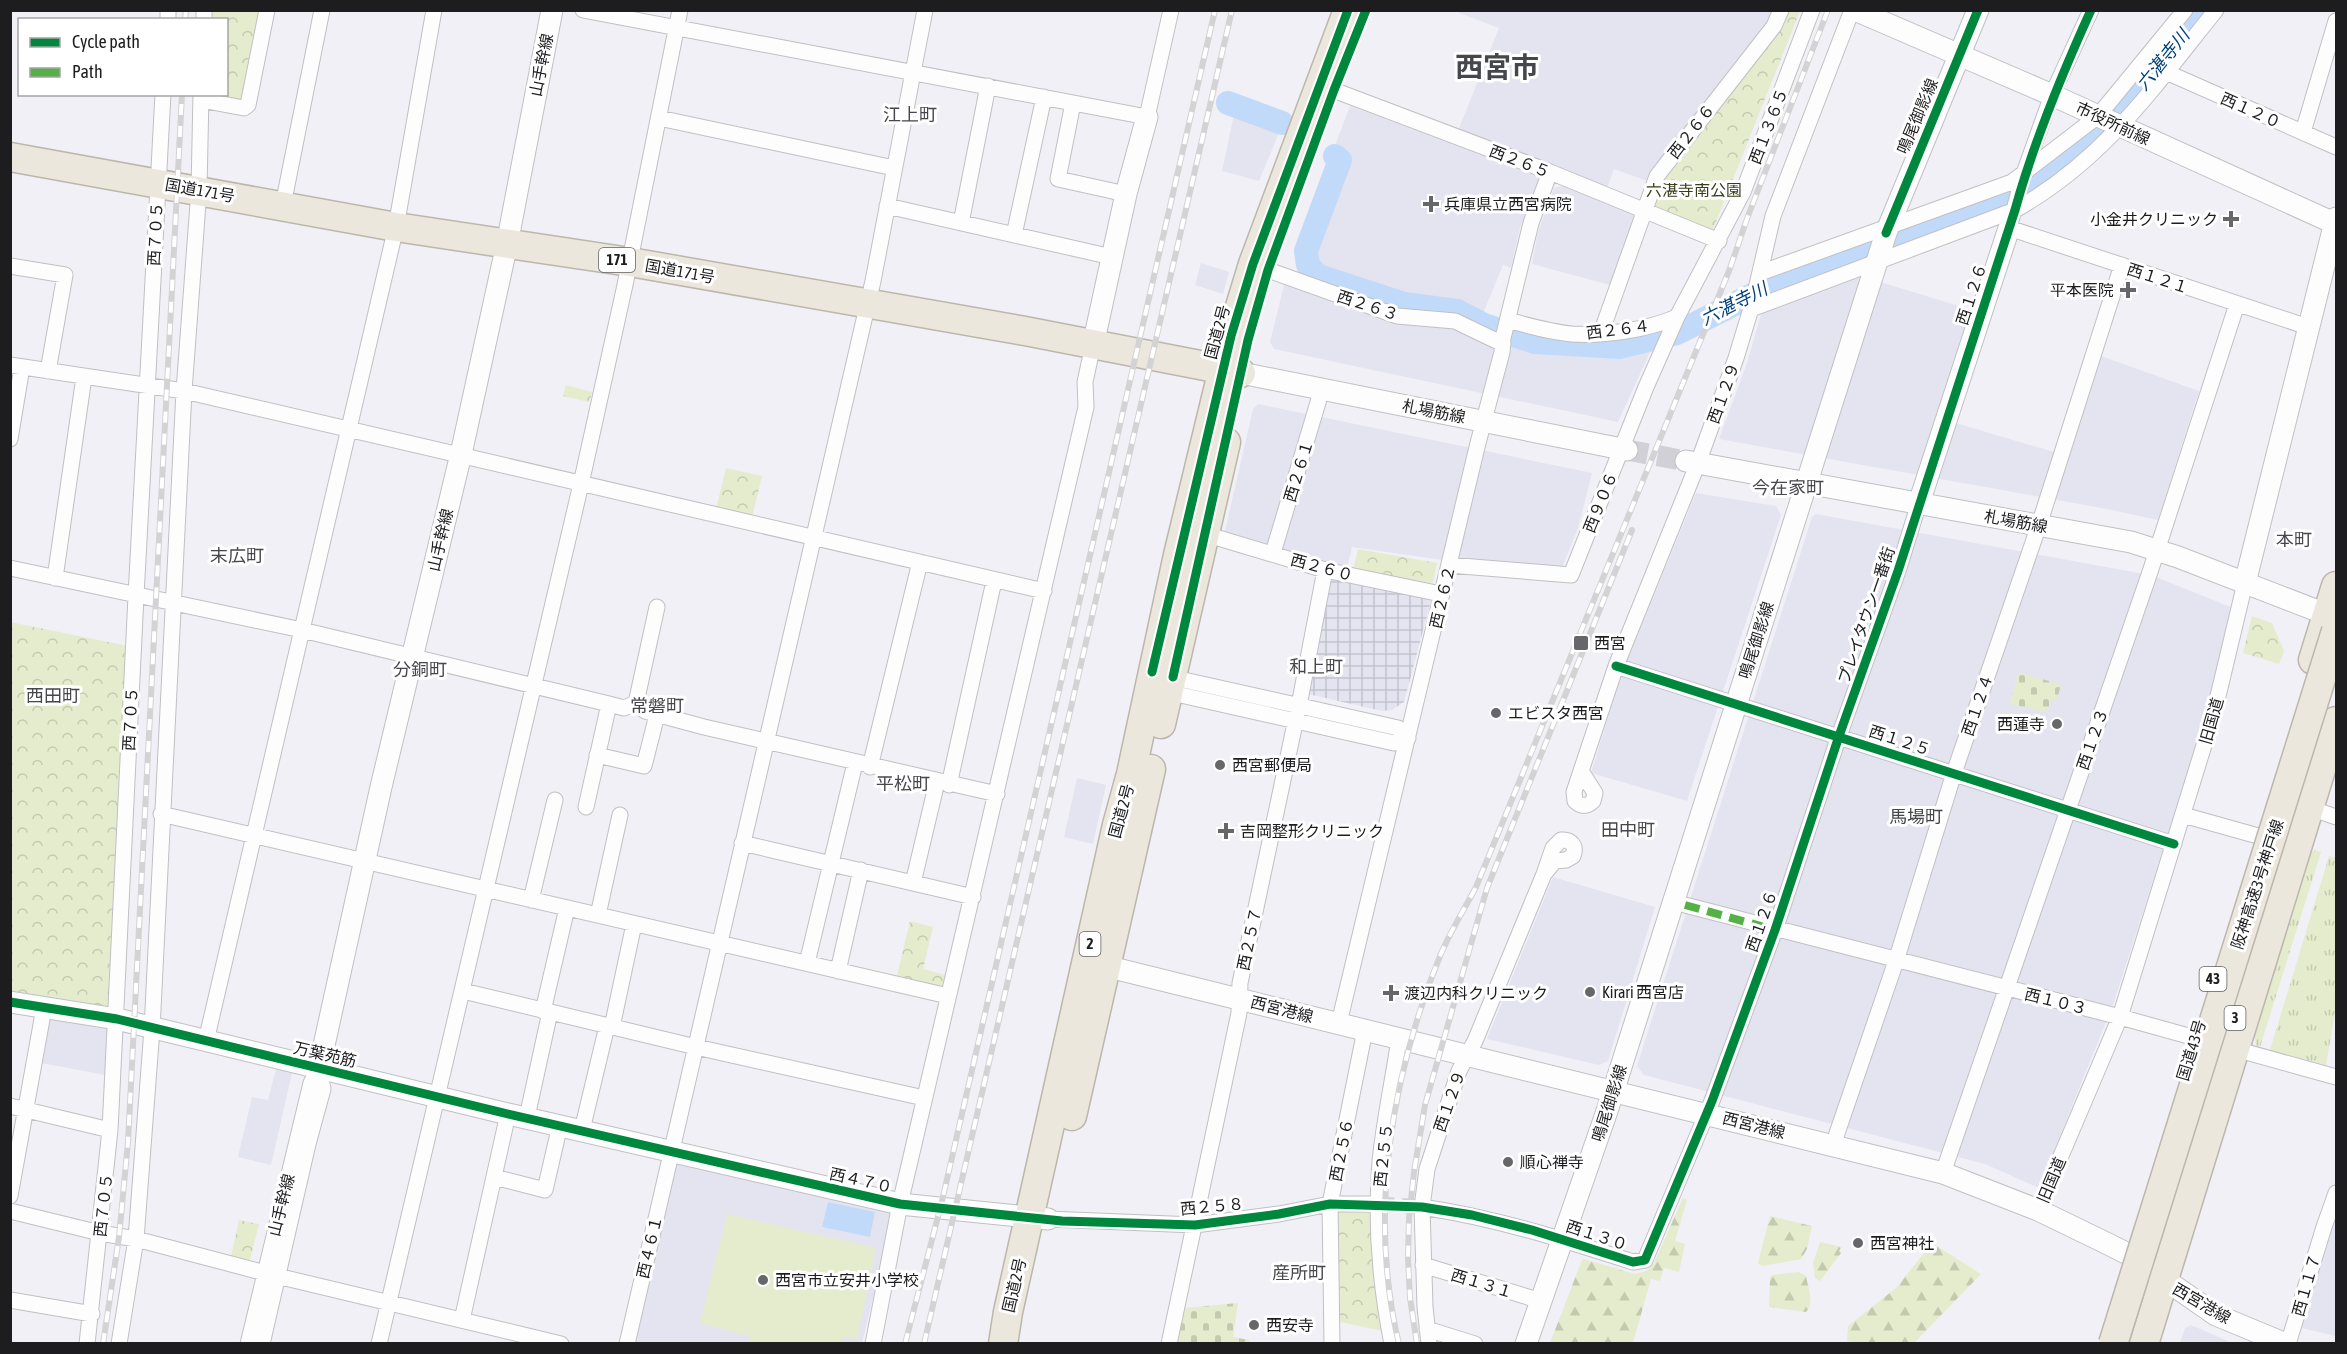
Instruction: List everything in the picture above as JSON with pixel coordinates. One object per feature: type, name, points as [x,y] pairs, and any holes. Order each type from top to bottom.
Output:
[{"type":"highway","name":"国道2号","points":[[1021,1344],[1039,1218],[1232,372],[1248,340],[1327,87],[1348,10]]},
{"type":"highway","name":"国道2号","points":[[1161,682],[1205,534],[1232,372],[1230,336],[1252,264],[1327,87],[1366,10]]},
{"type":"highway","name":"国道171号","points":[[10,157],[396,227],[630,262],[1232,372]]},
{"type":"highway","name":"国道43号","points":[[2099,1344],[2258,836],[2333,621],[2337,585]]},
{"type":"highway","name":"阪神高速3号神戸線","points":[[2113,1344],[2333,621]]},
{"type":"highway","name":"阪神高速3号神戸線","points":[[2133,1344],[2337,692]]},
{"type":"highway","points":[[2144,1344],[2236,1049],[2323,813],[2337,721]]},
{"type":"highway","name":"国道2号","points":[[1003,1344],[1008,1312],[1039,1218]]},
{"type":"street","points":[[119,1344],[136,1239],[152,1029],[184,391],[199,190],[201,97],[244,108],[248,105],[267,10]]},
{"type":"street","points":[[284,205],[322,10]]},
{"type":"street","points":[[206,1041],[396,227],[434,10]]},
{"type":"street","name":"山手幹線","points":[[248,1344],[271,1274],[323,1089],[319,1068],[461,454],[507,244],[552,10]]},
{"type":"street","points":[[583,10],[1147,117]]},
{"type":"street","points":[[379,1344],[581,484],[630,262],[680,10]]},
{"type":"street","name":"西４６１","points":[[627,1344],[867,304],[925,10]]},
{"type":"street","name":"西２６６","points":[[1601,333],[1657,176],[1774,26],[1781,10]]},
{"type":"street","name":"西１３６５","points":[[1719,241],[1743,192],[1812,10]]},
{"type":"street","name":"市役所前線","points":[[1854,10],[2052,95],[2336,222]]},
{"type":"street","name":"西１２９","points":[[1581,771],[1616,666],[1692,462],[1736,358],[1752,305],[1773,216],[1854,10]]},
{"type":"street","name":"鳴尾御影線","points":[[1526,1344],[1614,1092],[1887,231],[1978,10]]},
{"type":"street","name":"西１２６","points":[[1919,503],[2052,95],[2091,10]]},
{"type":"street","points":[[1752,305],[1878,258],[2014,214],[2044,194],[2062,180],[2110,122],[2186,10]]},
{"type":"street","points":[[1759,278],[2024,177],[2110,122],[2166,72],[2216,10]]},
{"type":"street","points":[[873,1344],[900,1204],[924,1098],[973,897],[1086,407],[1085,382],[1126,194],[1147,117],[1170,11]]},
{"type":"street","points":[[2303,132],[2337,21]]},
{"type":"street","name":"西１２０","points":[[2166,72],[2337,147]]},
{"type":"street","points":[[961,223],[988,86]]},
{"type":"street","name":"西２６５","points":[[1327,87],[1550,172],[1719,241]]},
{"type":"street","name":"西７０５","points":[[87,1344],[110,1130],[117,1019],[136,596],[163,96]]},
{"type":"street","points":[[1014,235],[1044,97]]},
{"type":"street","points":[[1073,103],[1058,179],[1126,194]]},
{"type":"street","points":[[659,118],[894,168]]},
{"type":"street","name":"西２６２","points":[[1339,1023],[1531,223],[1550,172]]},
{"type":"street","points":[[887,206],[1112,257]]},
{"type":"street","name":"西１２１","points":[[2014,214],[2122,265],[2308,327]]},
{"type":"street","name":"旧国道","points":[[2038,1210],[2120,1017],[2214,713],[2308,327],[2336,222]]},
{"type":"street","points":[[1676,320],[1719,241]]},
{"type":"street","name":"西１２４","points":[[1833,1145],[1896,961],[1954,773],[2039,525],[2122,265]]},
{"type":"street","points":[[10,266],[65,275],[48,371]]},
{"type":"street","name":"西２６３","points":[[1268,270],[1397,316],[1455,321],[1505,332]]},
{"type":"street","name":"西１２３","points":[[1943,1173],[2157,549],[2237,304]]},
{"type":"street","name":"西２６４","points":[[1505,332],[1542,329],[1573,334],[1601,333],[1638,329],[1676,320]]},
{"type":"street","name":"西９０６","points":[[1449,565],[1571,575],[1676,320]]},
{"type":"street","points":[[10,439],[16,366],[147,385],[184,391],[461,454],[1044,591]]},
{"type":"street","name":"札場筋線","points":[[1232,372],[1624,450]]},
{"type":"street","points":[[55,578],[84,377]]},
{"type":"street","name":"西２６１","points":[[1273,553],[1322,389]]},
{"type":"street","name":"札場筋線","points":[[1692,462],[2039,525],[2157,549],[2245,583],[2333,621]]},
{"type":"street","name":"プレイタウン一番街","points":[[1839,736],[1898,571],[1919,503]]},
{"type":"street","name":"西２６０","points":[[1205,534],[1325,570],[1441,594]]},
{"type":"street","points":[[870,767],[920,562]]},
{"type":"street","points":[[10,568],[302,630],[624,708],[636,703]]},
{"type":"street","name":"西２５７","points":[[1169,1344],[1239,1013],[1240,983],[1325,570]]},
{"type":"street","points":[[913,883],[943,783],[994,581]]},
{"type":"street","points":[[636,703],[657,607]]},
{"type":"street","name":"西１２５","points":[[1616,666],[2174,844]]},
{"type":"street","points":[[1161,682],[1297,713],[1394,743],[1408,738]]},
{"type":"street","points":[[636,703],[645,711],[657,715],[870,767],[997,794]]},
{"type":"street","points":[[586,807],[609,704]]},
{"type":"street","points":[[597,755],[644,766],[657,715]]},
{"type":"street","name":"西１２６","points":[[1706,1114],[1775,930],[1839,736]]},
{"type":"street","points":[[807,963],[855,763]]},
{"type":"street","points":[[531,900],[555,800]]},
{"type":"street","points":[[161,814],[948,996]]},
{"type":"street","points":[[598,915],[620,815]]},
{"type":"street","points":[[2183,815],[2258,836]]},
{"type":"street","points":[[742,843],[973,897]]},
{"type":"street","points":[[838,971],[861,870]]},
{"type":"street","name":"西１２９","points":[[1428,1336],[1422,1207],[1427,1168],[1459,1071],[1475,1041],[1544,874]]},
{"type":"street","name":"西１０３","points":[[1685,905],[2120,1017],[2337,1077]]},
{"type":"street","points":[[462,1320],[494,1177],[517,1115],[546,1011],[567,908]]},
{"type":"street","points":[[582,1130],[634,924]]},
{"type":"street","name":"西宮港線","points":[[1096,964],[1943,1173],[2038,1210],[2128,1254],[2216,1315],[2287,1344]]},
{"type":"street","points":[[463,990],[696,1047],[924,1098]]},
{"type":"street","name":"万葉苑筋","points":[[10,1002],[117,1019],[560,1125]]},
{"type":"street","points":[[10,1196],[44,1008]]},
{"type":"street","name":"西２５６","points":[[1332,1344],[1330,1204],[1365,1030]]},
{"type":"street","name":"西２５５","points":[[1392,1344],[1378,1249],[1379,1204],[1380,1161],[1399,1039]]},
{"type":"street","points":[[10,1106],[110,1130]]},
{"type":"street","name":"西１３０","points":[[1422,1207],[1472,1215],[1563,1239],[1633,1262],[1645,1260],[1706,1114]]},
{"type":"street","points":[[494,1177],[545,1190],[560,1125]]},
{"type":"street","name":"西４７０","points":[[560,1125],[900,1204],[1039,1218]]},
{"type":"street","name":"西１１７","points":[[2287,1344],[2337,1193]]},
{"type":"street","name":"西２５８","points":[[1039,1218],[1195,1225],[1279,1214],[1330,1204],[1379,1204]]},
{"type":"street","points":[[10,1210],[561,1344]]},
{"type":"street","name":"西１３１","points":[[1423,1265],[1541,1301]]},
{"type":"street","name":"山手幹線","points":[[262,1344],[271,1274]]},
{"type":"street","points":[[10,1300],[92,1314]]},
{"type":"street","points":[[1428,1336],[1475,1344]]},
{"type":"shaded area","points":[[1454,11],[1775,11],[1768,25],[1650,182],[1614,169],[1606,191],[1458,131],[1499,28]]},
{"type":"shaded area","name":"兵庫県立西宮病院","points":[[1350,106],[1537,176],[1538,181],[1520,228],[1511,268],[1503,265],[1482,316],[1457,304],[1411,299],[1322,268],[1315,262],[1315,252],[1341,178],[1325,172]]},
{"type":"shaded area","points":[[1235,110],[1281,128],[1259,181],[1222,171]]},
{"type":"shaded area","name":"兵庫県立西宮病院","points":[[1562,186],[1636,213],[1614,286],[1532,264],[1538,232],[1554,188]]},
{"type":"shaded area","points":[[1201,263],[1229,272],[1223,294],[1195,285]]},
{"type":"shaded area","points":[[1854,274],[1972,310],[1939,418],[2067,456],[2101,356],[2199,391],[2158,520],[1719,439],[1747,363],[1762,311]]},
{"type":"shaded area","points":[[1285,281],[1453,325],[1491,344],[1516,343],[1616,359],[1651,350],[1618,422],[1274,349],[1270,342]]},
{"type":"shaded area","points":[[1258,404],[1592,473],[1579,525],[1562,568],[1443,560],[1352,547],[1347,569],[1224,535],[1253,409]]},
{"type":"shaded area","points":[[1696,493],[1776,506],[1781,515],[1687,801],[1591,773],[1620,678]]},
{"type":"shaded area","points":[[1816,514],[2139,573],[2156,577],[2233,608],[2206,716],[2114,1002],[2039,1188],[1985,1164],[1644,1075],[1637,1066],[1812,517]]},
{"type":"shaded area","points":[[1336,578],[1432,597],[1404,702],[1392,710],[1382,711],[1308,694],[1331,581]]},
{"type":"shaded area","points":[[1077,778],[1106,785],[1093,844],[1064,837]]},
{"type":"shaded area","points":[[1553,877],[1655,907],[1608,1061],[1599,1065],[1487,1039]]},
{"type":"shaded area","points":[[48,1017],[104,1024],[108,1029],[106,1075],[41,1063]]},
{"type":"shaded area","points":[[277,1065],[293,1069],[271,1165],[238,1157],[252,1097],[268,1100]]},
{"type":"shaded area","name":"西宮市立安井小学校","points":[[676,1160],[886,1208],[893,1216],[862,1343],[632,1344]]},
{"type":"shaded area","points":[[2336,1211],[2336,1336],[2301,1328]]},
{"type":"shaded area","points":[[2191,1325],[2228,1341],[2227,1343],[2180,1343],[2185,1328]]},
{"type":"green space","points":[[208,11],[264,11],[247,93],[239,102],[213,96],[228,96],[228,18],[208,18]]},
{"type":"green space","name":"六湛寺南公園","points":[[1788,11],[1800,11],[1712,232],[1655,209],[1651,204],[1658,183],[1780,29]]},
{"type":"green space","points":[[566,385],[592,392],[589,402],[563,396]]},
{"type":"green space","points":[[726,468],[762,476],[752,518],[716,509]]},
{"type":"green space","points":[[1358,549],[1437,563],[1433,582],[1427,585],[1353,570]]},
{"type":"green space","points":[[2252,616],[2272,623],[2284,651],[2279,664],[2243,653]]},
{"type":"green space","points":[[10,622],[128,646],[110,1008],[11,996]]},
{"type":"green space","points":[[2018,673],[2061,684],[2057,700],[2051,699],[2048,710],[2010,704]]},
{"type":"green space","points":[[2314,850],[2321,852],[2260,1047],[2256,1046],[2254,1031],[2308,855]]},
{"type":"green space","points":[[2329,856],[2336,858],[2336,1007],[2326,1065],[2270,1050]]},
{"type":"green space","points":[[910,921],[933,927],[923,969],[946,975],[942,989],[896,980]]},
{"type":"green space","points":[[1683,1198],[1687,1200],[1675,1241],[1685,1244],[1679,1272],[1664,1268],[1660,1281],[1651,1279],[1633,1343],[1550,1343],[1582,1260],[1635,1274],[1646,1271],[1654,1263]]},
{"type":"green space","points":[[1338,1209],[1373,1209],[1383,1331],[1340,1322],[1335,1215]]},
{"type":"green space","points":[[727,1214],[876,1248],[857,1339],[843,1337],[841,1344],[760,1343],[749,1341],[750,1336],[700,1323]]},
{"type":"green space","points":[[1770,1216],[1812,1226],[1807,1249],[1801,1259],[1762,1266],[1758,1263]]},
{"type":"green space","points":[[239,1220],[259,1224],[250,1260],[231,1256]]},
{"type":"green space","points":[[1820,1242],[1842,1247],[1839,1251],[1841,1253],[1820,1281],[1815,1278],[1813,1263]]},
{"type":"green space","points":[[1932,1243],[1981,1274],[1914,1343],[1847,1341],[1848,1326],[1896,1288]]},
{"type":"green space","points":[[1799,1272],[1806,1276],[1810,1295],[1810,1304],[1806,1312],[1769,1307],[1772,1275]]},
{"type":"green space","points":[[1238,1303],[1233,1337],[1249,1340],[1249,1343],[1177,1344],[1184,1308]]},
{"type":"water","points":[[828,1202],[875,1212],[870,1237],[822,1227]]},
{"type":"waterway","name":"六湛寺川","points":[[1335,156],[1340,160],[1306,251],[1308,265],[1318,276],[1404,304],[1457,311],[1484,325],[1535,342],[1619,347],[1677,333],[1776,283],[2006,200],[2063,162],[2114,116],[2160,65],[2203,10]]},
{"type":"waterway","points":[[1228,103],[1282,123]]},
{"type":"tunnel","points":[[1627,450],[1686,461]]},
{"type":"tunnel","points":[[1379,1204],[1422,1207]]},
{"type":"railway","points":[[185,18],[186,10]]},
{"type":"railway","points":[[905,1344],[942,1201],[1215,10]]},
{"type":"railway","points":[[924,1344],[1232,10]]},
{"type":"railway","points":[[1399,1344],[1390,1295],[1385,1246],[1385,1196],[1397,1098],[1423,1002],[1444,947],[1476,887],[1729,271],[1828,10]]},
{"type":"railway","points":[[103,1344],[119,1237],[128,1142],[182,96]]},
{"type":"railway","points":[[1417,1344],[1410,1298],[1409,1218],[1425,1105],[1487,888],[1632,530]]},
{"type":"marked path","points":[[1685,905],[1775,930]]},
{"type":"cycle path","points":[[1152,672],[1231,336],[1253,264],[1348,10]]},
{"type":"cycle path","points":[[1173,677],[1248,340],[1268,270],[1366,10]]},
{"type":"cycle path","points":[[1886,233],[1978,10]]},
{"type":"cycle path","points":[[10,1002],[117,1019],[508,1114],[900,1204],[1062,1221],[1195,1225],[1279,1214],[1330,1204],[1422,1207],[1472,1215],[1532,1230],[1633,1262],[1645,1260],[1712,1101],[1775,930],[1839,736],[1898,571],[2039,134],[2091,10]]},
{"type":"cycle path","points":[[1616,666],[2174,844]]},
{"type":"place","name":"兵庫県立西宮病院","points":[[1431,204]]},
{"type":"place","name":"小金井クリニック","points":[[2231,219]]},
{"type":"place","name":"平本医院","points":[[2128,290]]},
{"type":"place","name":"西宮","points":[[1581,643]]},
{"type":"place","name":"エビスタ西宮","points":[[1496,713]]},
{"type":"place","name":"西蓮寺","points":[[2057,724]]},
{"type":"place","name":"西宮郵便局","points":[[1220,765]]},
{"type":"place","name":"吉岡整形クリニック","points":[[1226,831]]},
{"type":"place","name":"Kirari 西宮店","points":[[1590,992]]},
{"type":"place","name":"渡辺内科クリニック","points":[[1391,993]]},
{"type":"place","name":"順心禅寺","points":[[1508,1162]]},
{"type":"place","name":"西宮神社","points":[[1858,1243]]},
{"type":"place","name":"西宮市立安井小学校","points":[[763,1280]]},
{"type":"place","name":"西安寺","points":[[1254,1325]]},
{"type":"district","name":"西宮市","points":[[1497,67]]},
{"type":"district","name":"江上町","points":[[910,115]]},
{"type":"district","name":"今在家町","points":[[1788,488]]},
{"type":"district","name":"本町","points":[[2294,540]]},
{"type":"district","name":"末広町","points":[[237,556]]},
{"type":"district","name":"和上町","points":[[1316,667]]},
{"type":"district","name":"分銅町","points":[[420,670]]},
{"type":"district","name":"西田町","points":[[53,696]]},
{"type":"district","name":"常磐町","points":[[657,706]]},
{"type":"district","name":"平松町","points":[[903,784]]},
{"type":"district","name":"馬場町","points":[[1916,817]]},
{"type":"district","name":"田中町","points":[[1628,830]]},
{"type":"district","name":"産所町","points":[[1299,1273]]}]
